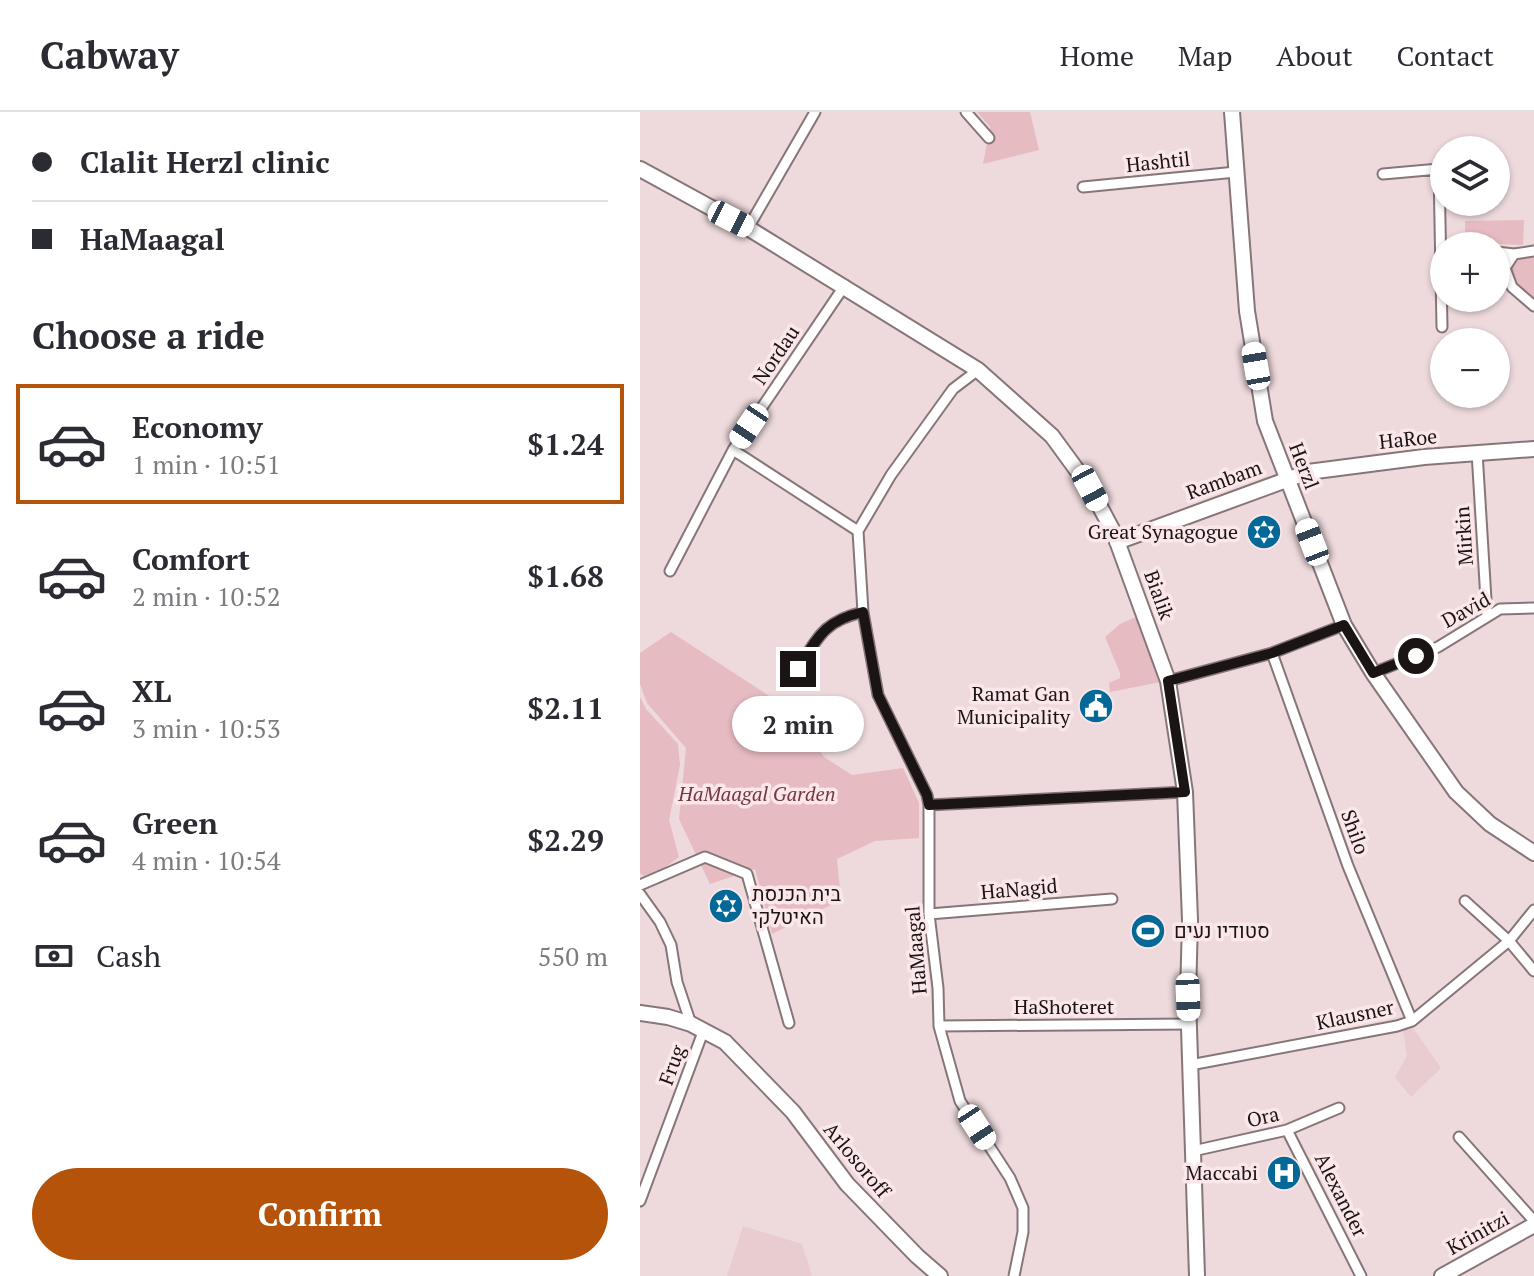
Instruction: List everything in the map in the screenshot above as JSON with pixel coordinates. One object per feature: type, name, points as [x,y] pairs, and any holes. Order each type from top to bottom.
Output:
[{"type":"street","points":[[748,228],[815,112]]},
{"type":"street","points":[[966,112],[989,138]]},
{"type":"street","name":"Herzl","points":[[1232,112],[1247,311],[1265,421],[1344,625],[1373,673],[1456,792],[1490,824],[1534,853]]},
{"type":"street","name":"Bialik","points":[[640,169],[845,285],[978,370],[1052,436],[1090,488],[1116,538],[1168,681],[1185,792],[1197,1276]]},
{"type":"street","points":[[1383,174],[1439,169],[1442,232]]},
{"type":"street","name":"Hashtil","points":[[1083,187],[1236,172]]},
{"type":"street","points":[[1510,254],[1534,251]]},
{"type":"street","points":[[1514,254],[1505,268],[1512,287],[1534,306]]},
{"type":"street","name":"Nordau","points":[[670,571],[733,450],[845,285]]},
{"type":"street","points":[[1442,312],[1442,327]]},
{"type":"street","points":[[733,450],[858,531],[891,475],[953,389],[978,370]]},
{"type":"street","name":"HaRoe","points":[[1287,478],[1347,465],[1534,449]]},
{"type":"street","name":"Mirkin","points":[[1477,452],[1487,616]]},
{"type":"street","points":[[1281,461],[1308,472]]},
{"type":"street","name":"Rambam","points":[[1116,538],[1287,478]]},
{"type":"street","name":"HaMaagal","points":[[858,531],[863,612],[878,695],[929,805],[929,914],[939,1026],[960,1101],[1010,1178],[1023,1208],[1023,1232],[1014,1276]]},
{"type":"street","name":"David","points":[[1373,673],[1438,647],[1500,609],[1534,608]]},
{"type":"street","points":[[798,669],[826,627],[836,620],[863,612]]},
{"type":"street","points":[[1168,681],[1272,653],[1344,625]]},
{"type":"street","name":"Shilo","points":[[1272,653],[1348,866],[1412,1021]]},
{"type":"street","points":[[929,805],[1185,792]]},
{"type":"street","points":[[640,885],[705,857],[747,874],[789,1023]]},
{"type":"street","points":[[640,894],[660,922],[671,945],[677,982],[697,1028]]},
{"type":"street","name":"HaNagid","points":[[929,914],[1112,899]]},
{"type":"street","points":[[1465,901],[1509,941],[1534,971]]},
{"type":"street","name":"Klausner","points":[[1190,1065],[1412,1021],[1509,941],[1534,910]]},
{"type":"street","name":"Arlosoroff","points":[[640,1013],[668,1017],[725,1042],[793,1112],[847,1184],[940,1276]]},
{"type":"street","name":"HaShoteret","points":[[939,1026],[1189,1024]]},
{"type":"street","name":"Frug","points":[[640,1201],[643,1180],[697,1028]]},
{"type":"street","name":"Ora","points":[[1193,1151],[1287,1130],[1339,1108]]},
{"type":"street","name":"Alexander","points":[[1287,1130],[1361,1276]]},
{"type":"street","points":[[1459,1137],[1534,1223]]},
{"type":"street","name":"Krinitzi","points":[[1442,1276],[1534,1223]]},
{"type":"shaded area","points":[[1411,1025],[1441,1068],[1411,1097],[1395,1077],[1407,1056],[1403,1030]]},
{"type":"shaded area","points":[[743,1226],[802,1244],[812,1276],[727,1276]]},
{"type":"green space","points":[[977,112],[1030,112],[1039,150],[983,164],[990,127]]},
{"type":"green space","points":[[1524,220],[1523,245],[1510,245],[1510,232],[1465,232],[1465,221]]},
{"type":"green space","points":[[1534,254],[1534,301],[1513,280],[1510,266],[1517,256]]},
{"type":"green space","points":[[1143,614],[1166,681],[1110,692],[1109,683],[1120,678],[1120,673],[1105,637],[1120,624]]},
{"type":"green space","name":"HaMaagal Garden","points":[[671,632],[791,710],[824,757],[852,775],[903,768],[919,803],[919,838],[875,841],[837,859],[841,900],[772,934],[755,869],[710,884],[679,819],[686,748],[647,703],[640,684],[640,653]]},
{"type":"green space","points":[[640,697],[646,709],[678,744],[680,765],[669,820],[679,857],[648,880],[640,873]]},
{"type":"place","name":"Great Synagogue","points":[[1264,532]]},
{"type":"place","name":"Ramat Gan Municipality","points":[[1096,706]]},
{"type":"place","name":"בית הכנסת האיטלקי","points":[[726,906]]},
{"type":"place","name":"סטודיו נעים","points":[[1148,931]]},
{"type":"place","name":"Maccabi","points":[[1284,1173]]},
{"type":"route","points":[[798,669],[826,627],[836,620],[863,612],[878,695],[929,805],[1185,792],[1168,681],[1272,653],[1344,625],[1373,673],[1416,656]]}]
